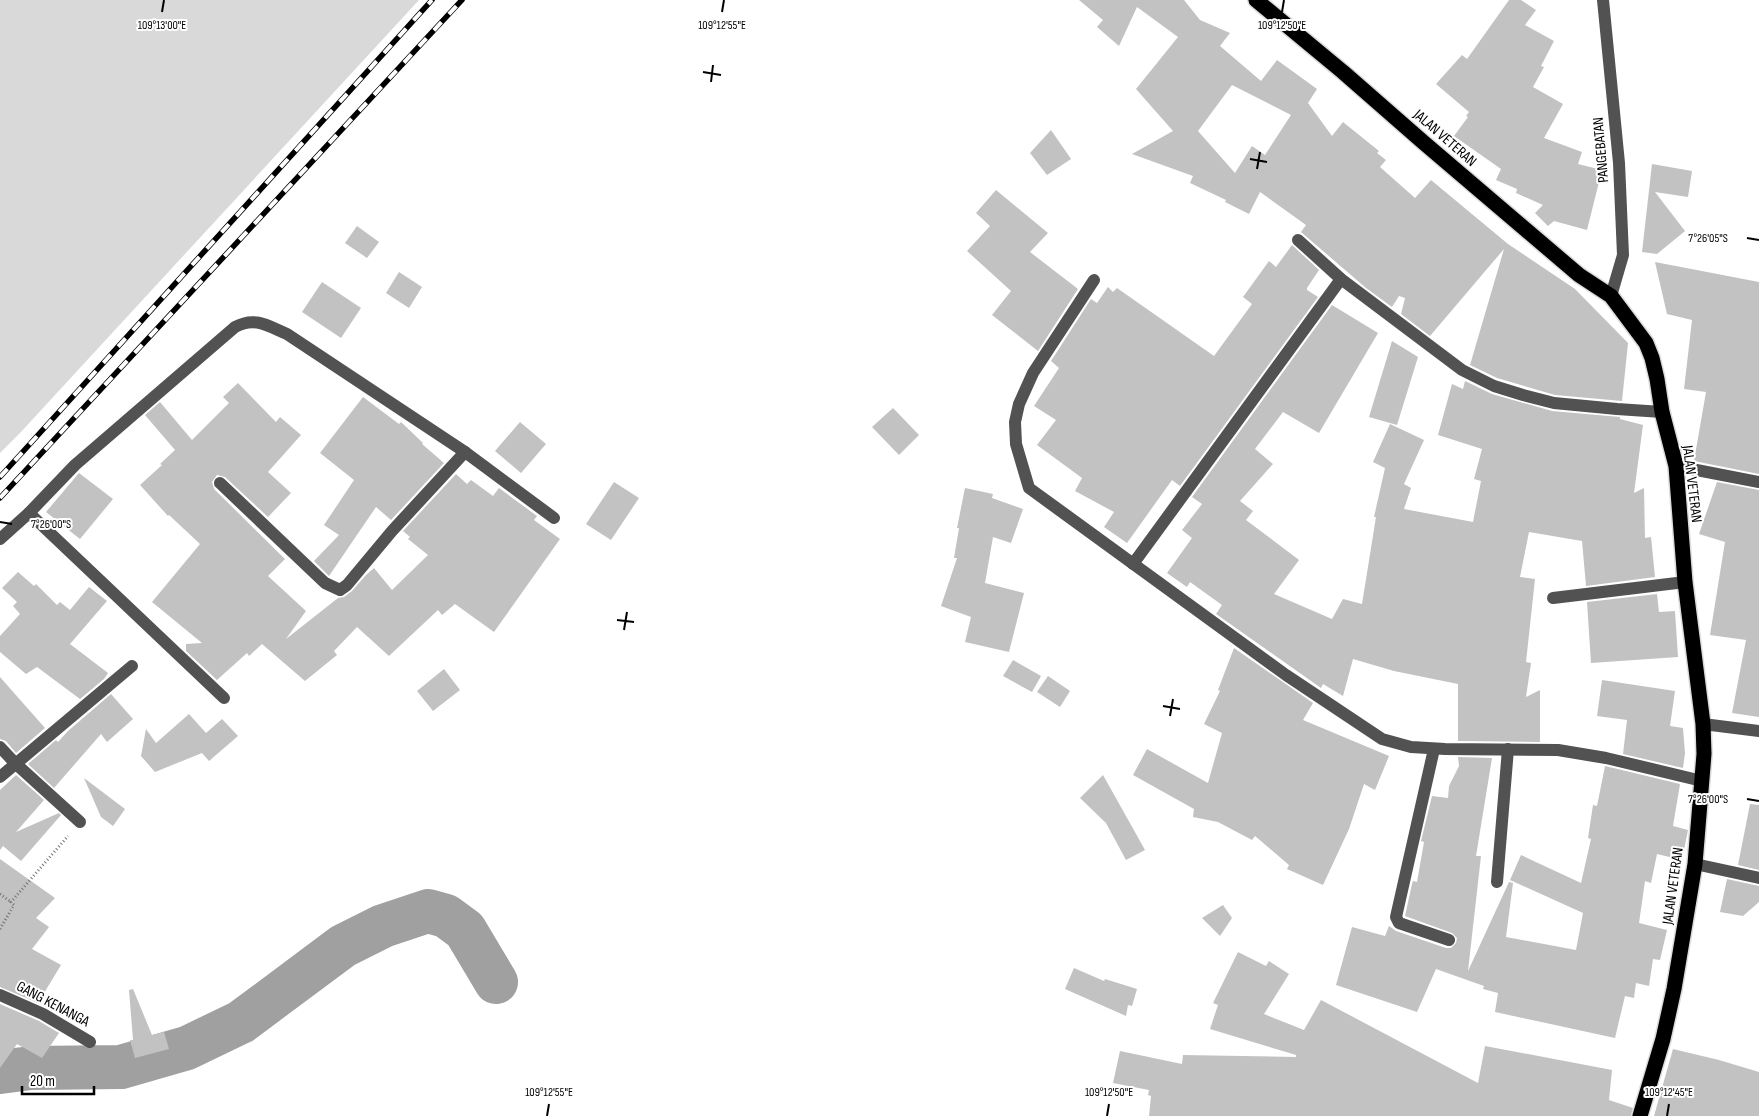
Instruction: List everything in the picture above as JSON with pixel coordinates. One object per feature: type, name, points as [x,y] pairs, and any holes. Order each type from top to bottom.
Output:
[{"type":"highway","name":"JALAN VETERAN","points":[[1256,0],[1343,72],[1572,269],[1611,296],[1646,343],[1658,379],[1662,412],[1676,466],[1685,582],[1703,724],[1704,754],[1695,864],[1674,989],[1663,1039],[1640,1116]]},
{"type":"street","name":"PANGEBATAN","points":[[1604,0],[1619,163],[1624,255],[1611,296]]},
{"type":"street","points":[[1298,240],[1341,279],[1462,370],[1494,386],[1523,396],[1554,403],[1662,412]]},
{"type":"street","points":[[1133,564],[1341,279]]},
{"type":"street","points":[[1094,280],[1033,373],[1019,404],[1015,422],[1016,444],[1029,488],[1286,675],[1382,739],[1411,747],[1434,749],[1558,750],[1606,758],[1702,780]]},
{"type":"street","points":[[0,539],[29,513],[82,458],[235,327],[244,322],[251,321],[287,334],[465,452],[554,518]]},
{"type":"street","points":[[220,483],[325,583],[340,590],[347,585],[418,502],[465,452]]},
{"type":"street","points":[[1676,466],[1759,482]]},
{"type":"street","points":[[29,513],[224,698]]},
{"type":"street","points":[[1553,598],[1685,582]]},
{"type":"street","points":[[0,777],[132,666]]},
{"type":"street","points":[[1703,724],[1759,731]]},
{"type":"street","points":[[0,747],[80,822]]},
{"type":"street","points":[[1434,749],[1396,918],[1399,924],[1449,940]]},
{"type":"street","points":[[1497,882],[1508,749]]},
{"type":"street","points":[[1695,864],[1759,878]]},
{"type":"street","name":"GANG KENANGA","points":[[0,995],[43,1014],[90,1042]]},
{"type":"path","points":[[11,902],[80,822]]},
{"type":"path","points":[[0,894],[14,905],[0,929]]},
{"type":"shaded area","points":[[0,0],[419,0],[0,453]]},
{"type":"building","points":[[1079,0],[1184,0],[1200,20],[1230,33],[1220,46],[1261,81],[1277,60],[1317,89],[1308,103],[1332,136],[1343,122],[1379,151],[1377,153],[1386,160],[1380,167],[1415,198],[1431,180],[1508,244],[1575,289],[1628,343],[1622,401],[1555,395],[1497,378],[1470,365],[1504,249],[1430,336],[1401,314],[1405,298],[1399,296],[1392,307],[1366,288],[1301,232],[1306,225],[1260,192],[1249,214],[1225,202],[1226,200],[1190,183],[1193,176],[1132,154],[1173,131],[1136,89],[1178,37],[1137,7],[1119,46],[1097,27],[1103,20]],"holes":[[[1232,85],[1291,115],[1265,155],[1252,146],[1235,173],[1198,131]]]},
{"type":"building","points":[[1509,0],[1521,0],[1536,10],[1525,25],[1554,41],[1541,66],[1544,67],[1533,87],[1563,104],[1544,138],[1582,152],[1578,164],[1602,170],[1587,230],[1554,221],[1548,226],[1535,213],[1543,205],[1516,193],[1517,189],[1496,180],[1501,169],[1454,136],[1468,117],[1466,116],[1469,112],[1436,84],[1462,55],[1467,59]]},
{"type":"building","points":[[1051,130],[1071,159],[1047,175],[1030,153]]},
{"type":"building","points":[[1652,164],[1692,171],[1688,197],[1655,192],[1685,231],[1657,254],[1642,252]]},
{"type":"building","points":[[996,190],[1048,233],[1030,252],[1078,289],[1038,351],[992,315],[1011,291],[967,251],[990,226],[976,213]]},
{"type":"building","points":[[357,226],[379,242],[367,258],[345,243]]},
{"type":"building","points":[[1292,245],[1319,270],[1307,288],[1307,290],[1318,297],[1180,486],[1172,480],[1127,543],[1104,527],[1114,512],[1075,491],[1082,478],[1037,445],[1056,420],[1034,406],[1059,368],[1051,361],[1091,299],[1097,303],[1108,287],[1113,292],[1117,288],[1214,356],[1252,304],[1243,297],[1269,261],[1276,267]]},
{"type":"building","points":[[1655,262],[1759,282],[1759,474],[1694,461],[1706,392],[1684,389],[1692,320],[1667,314]]},
{"type":"building","points":[[399,272],[422,287],[409,308],[386,293]]},
{"type":"building","points":[[322,282],[361,308],[341,338],[302,312]]},
{"type":"building","points":[[1332,305],[1378,333],[1319,433],[1283,412],[1255,449],[1273,464],[1240,501],[1253,511],[1246,520],[1299,560],[1274,594],[1332,619],[1343,599],[1362,604],[1376,517],[1374,517],[1385,468],[1373,462],[1390,424],[1424,440],[1404,484],[1411,488],[1404,509],[1473,522],[1481,481],[1474,479],[1482,449],[1438,435],[1452,384],[1463,389],[1465,381],[1492,394],[1552,411],[1620,417],[1620,419],[1643,425],[1634,493],[1644,488],[1645,538],[1651,537],[1655,577],[1586,586],[1582,541],[1529,532],[1520,577],[1535,579],[1526,662],[1531,663],[1526,697],[1540,690],[1540,742],[1458,741],[1458,684],[1394,671],[1353,659],[1343,696],[1323,684],[1321,688],[1216,614],[1222,605],[1190,582],[1187,587],[1167,573],[1192,538],[1182,530],[1202,504],[1192,497]]},
{"type":"building","points":[[1392,341],[1418,357],[1397,425],[1369,417]]},
{"type":"building","points":[[238,383],[276,422],[280,417],[301,435],[268,472],[291,493],[268,517],[225,477],[217,475],[212,482],[214,489],[285,559],[268,576],[306,611],[286,639],[338,598],[344,597],[352,591],[374,568],[392,590],[428,555],[408,539],[410,537],[403,531],[456,474],[467,484],[471,480],[493,496],[499,488],[537,516],[534,520],[560,539],[494,632],[455,604],[442,615],[438,610],[389,656],[357,627],[334,651],[337,655],[305,681],[262,644],[249,656],[247,653],[217,680],[186,651],[186,644],[202,643],[152,602],[200,544],[168,516],[140,485],[175,450],[145,415],[160,402],[192,440],[229,403],[223,397]]},
{"type":"building","points":[[363,397],[399,424],[401,422],[444,463],[391,520],[376,507],[329,576],[314,561],[339,535],[324,525],[354,480],[320,453]]},
{"type":"building","points":[[893,408],[919,435],[899,455],[872,427]]},
{"type":"building","points":[[520,422],[546,444],[521,473],[495,451]]},
{"type":"building","points":[[79,473],[113,499],[80,539],[46,512]]},
{"type":"building","points":[[614,482],[639,498],[611,540],[586,524]]},
{"type":"building","points":[[1717,482],[1759,490],[1759,717],[1732,713],[1746,640],[1710,635],[1725,542],[1699,534]]},
{"type":"building","points":[[965,488],[993,494],[992,498],[1023,509],[1011,543],[993,537],[985,583],[1024,593],[1009,652],[965,642],[971,617],[941,606],[957,558],[954,558],[959,528],[957,528]]},
{"type":"building","points":[[18,572],[34,586],[36,584],[57,605],[60,602],[70,610],[89,587],[107,601],[70,644],[108,673],[104,679],[80,699],[37,667],[26,674],[0,652],[0,636],[20,614],[13,606],[17,602],[2,588]]},
{"type":"building","points":[[1657,594],[1659,612],[1675,611],[1678,657],[1591,663],[1587,602]]},
{"type":"building","points":[[1234,648],[1313,703],[1303,720],[1389,756],[1375,790],[1364,784],[1349,829],[1323,885],[1287,869],[1289,865],[1255,836],[1252,840],[1218,822],[1193,817],[1194,809],[1133,775],[1147,749],[1208,783],[1222,733],[1204,724],[1220,691],[1218,690]]},
{"type":"building","points":[[1013,660],[1041,676],[1032,692],[1003,676]]},
{"type":"building","points":[[444,669],[460,690],[433,711],[417,691]]},
{"type":"building","points":[[1048,676],[1070,691],[1060,707],[1037,692]]},
{"type":"building","points":[[0,677],[45,728],[16,753],[6,741],[0,739]]},
{"type":"building","points":[[1602,680],[1675,691],[1670,726],[1683,728],[1685,753],[1683,768],[1623,754],[1627,720],[1597,716]]},
{"type":"building","points":[[111,694],[133,719],[107,742],[101,734],[54,788],[28,764],[56,740],[58,742]]},
{"type":"building","points":[[189,714],[206,733],[222,719],[238,736],[209,761],[202,753],[155,772],[141,756],[146,729],[156,743]]},
{"type":"building","points":[[1458,757],[1492,758],[1476,856],[1481,856],[1468,971],[1509,882],[1513,883],[1506,937],[1576,950],[1583,913],[1510,880],[1521,855],[1581,883],[1591,839],[1588,838],[1593,805],[1597,806],[1605,766],[1680,784],[1673,826],[1688,830],[1682,860],[1657,854],[1651,883],[1645,881],[1639,923],[1667,930],[1660,960],[1653,959],[1649,986],[1636,983],[1634,998],[1625,996],[1615,1038],[1495,1012],[1498,993],[1483,989],[1484,986],[1436,969],[1417,1012],[1336,985],[1352,927],[1385,936],[1389,926],[1396,931],[1446,948],[1451,948],[1456,943],[1457,938],[1452,933],[1405,916],[1413,881],[1417,882],[1424,842],[1421,841],[1432,796],[1448,798],[1449,786],[1459,766]]},
{"type":"building","points":[[16,775],[44,800],[16,832],[59,813],[61,815],[21,861],[3,846],[0,850],[0,790]]},
{"type":"building","points":[[1103,775],[1145,850],[1126,860],[1106,823],[1080,798]]},
{"type":"building","points":[[84,778],[125,809],[113,826],[101,817]]},
{"type":"building","points":[[1750,804],[1759,805],[1759,870],[1738,865]]},
{"type":"building","points":[[0,859],[55,898],[36,918],[49,927],[32,949],[61,965],[38,1003],[0,987]]},
{"type":"building","points":[[1727,879],[1759,886],[1759,902],[1743,916],[1720,912]]},
{"type":"building","points":[[1223,905],[1232,918],[1220,936],[1202,918]]},
{"type":"building","points":[[1238,952],[1266,966],[1269,961],[1289,974],[1264,1014],[1304,1030],[1321,1000],[1478,1083],[1485,1046],[1612,1070],[1609,1100],[1633,1108],[1631,1116],[1149,1116],[1151,1096],[1148,1095],[1149,1090],[1113,1083],[1120,1051],[1182,1064],[1183,1055],[1296,1057],[1296,1055],[1210,1029],[1218,1005],[1213,1003]]},
{"type":"building","points":[[1074,968],[1104,981],[1105,979],[1137,989],[1132,1006],[1128,1005],[1126,1016],[1065,989]]},
{"type":"building","points":[[133,989],[152,1035],[164,1032],[169,1049],[135,1058],[130,1040],[133,1040],[129,990]]},
{"type":"building","points":[[0,1004],[39,1021],[59,1033],[42,1058],[17,1044],[0,1068]]},
{"type":"building","points":[[1673,1049],[1759,1072],[1759,1116],[1654,1116]]},
{"type":"waterway","points":[[0,1072],[31,1068],[121,1067],[187,1048],[241,1022],[343,946],[383,926],[428,911],[446,916],[465,930],[496,982]]},
{"type":"railway","points":[[0,477],[432,0]]},
{"type":"railway","points":[[0,498],[462,0]]}]
